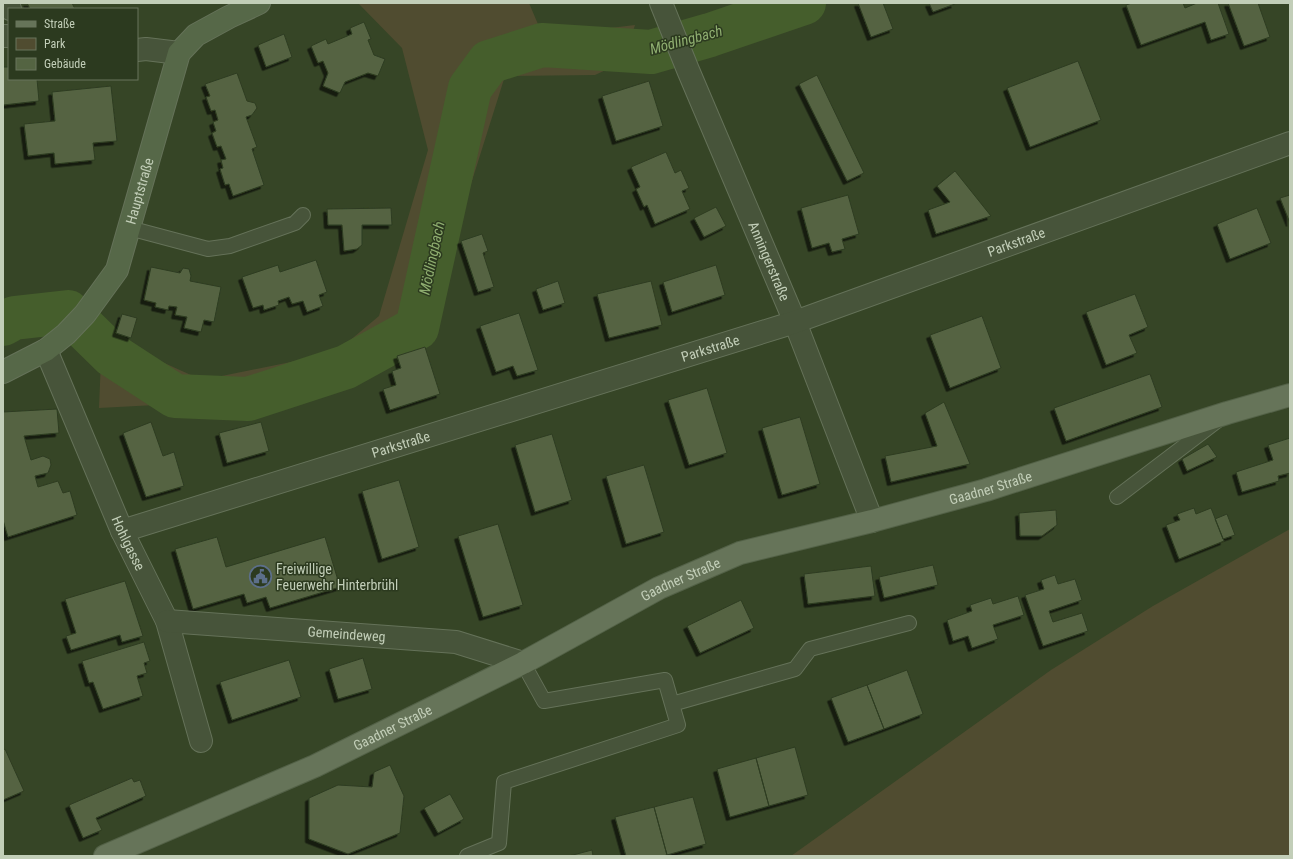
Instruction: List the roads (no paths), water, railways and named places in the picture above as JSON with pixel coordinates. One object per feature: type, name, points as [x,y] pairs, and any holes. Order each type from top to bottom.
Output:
[{"type":"main road","name":"Hauptstraße","points":[[3,372],[46,350],[66,334],[85,314],[117,270],[179,53],[196,35],[229,16],[259,3]]},
{"type":"main road","name":"Gaadner Straße","points":[[105,856],[315,766],[523,663],[659,588],[740,553],[872,521],[986,490],[1290,395]]},
{"type":"street","name":"Anningerstraße","points":[[664,11],[794,322],[872,521]]},
{"type":"street","points":[[138,50],[146,49],[179,53]]},
{"type":"street","name":"Parkstraße","points":[[122,531],[794,322],[1290,143]]},
{"type":"street","name":"Hohlgasse","points":[[46,350],[122,531],[167,621],[201,740]]},
{"type":"street","name":"Gemeindeweg","points":[[167,621],[456,642],[523,663]]},
{"type":"lane","points":[[129,228],[208,249],[230,246],[295,222],[303,215]]},
{"type":"lane","points":[[1117,497],[1227,414]]},
{"type":"lane","points":[[672,704],[794,669],[810,649],[909,623]]},
{"type":"lane","points":[[467,856],[499,843],[504,782],[678,725],[665,680],[544,701],[523,663]]},
{"type":"waterway","name":"Mödlingbach","points":[[3,324],[14,318],[68,312],[112,355],[175,396],[248,399],[346,367],[417,328],[470,88],[489,62],[542,45],[651,52],[710,35],[804,3]]},
{"type":"place","name":"Freiwillige Feuerwehr Hinterbrühl","points":[[260,577]]}]
